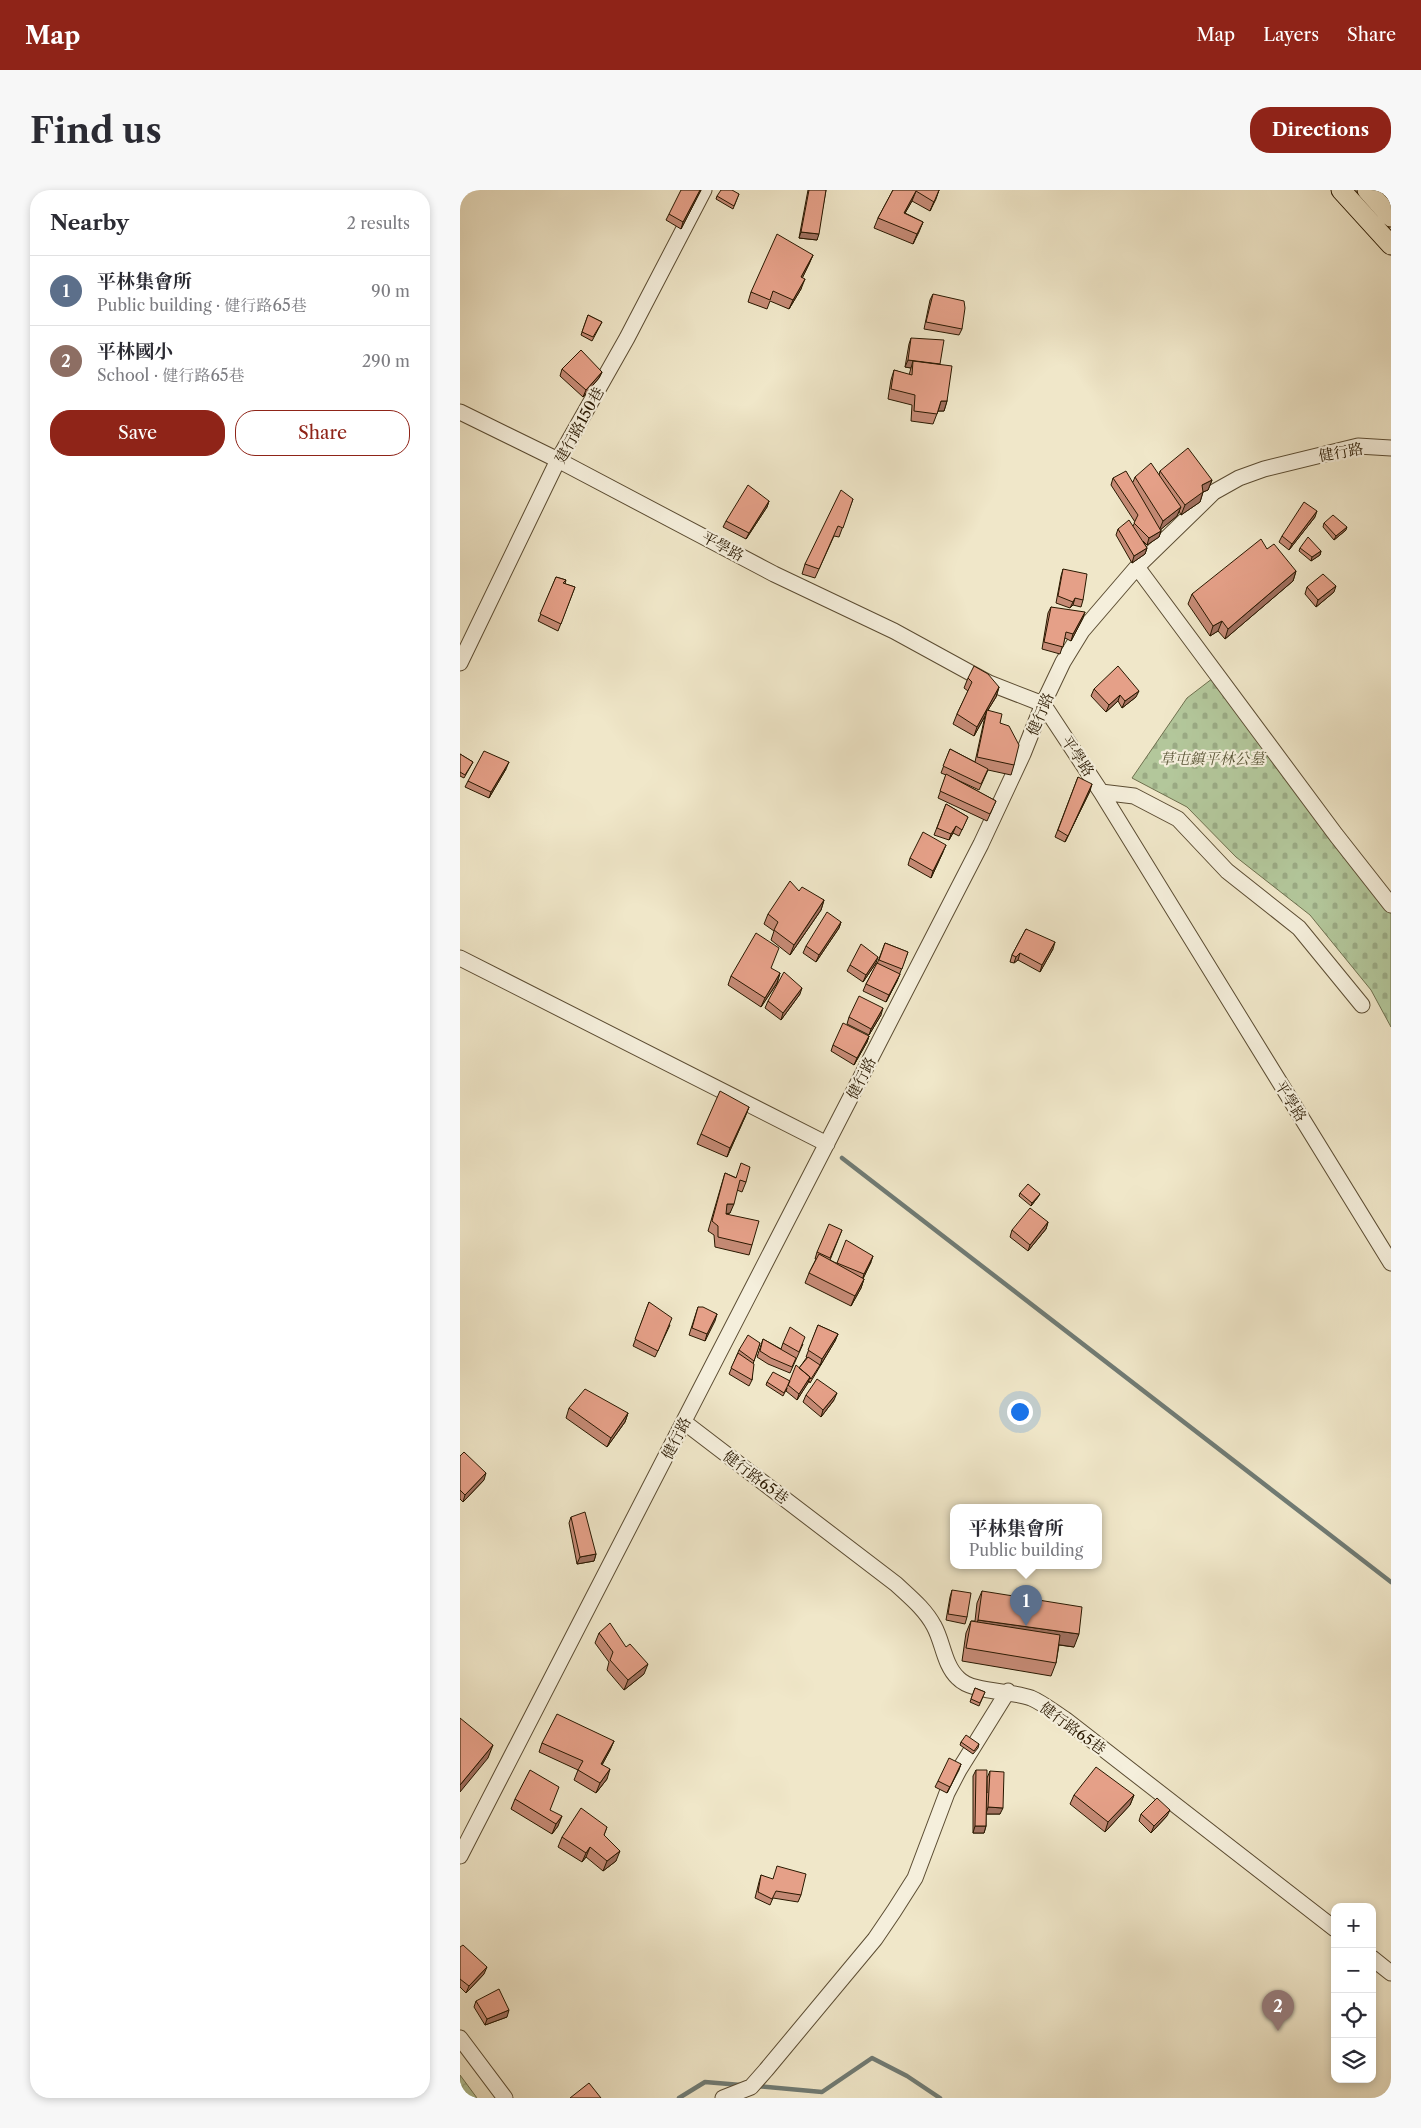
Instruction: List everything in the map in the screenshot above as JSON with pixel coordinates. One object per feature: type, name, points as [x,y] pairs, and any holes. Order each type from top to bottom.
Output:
[{"type":"main road","points":[[1341,190],[1391,244]]},
{"type":"main road","points":[[1367,190],[1391,217]]},
{"type":"street","name":"建行路150巷","points":[[460,662],[558,460],[627,338],[704,190]]},
{"type":"street","name":"平學路","points":[[460,412],[558,460],[774,574],[894,631],[989,683],[1043,704],[1101,792],[1391,1263]]},
{"type":"street","name":"健行路","points":[[460,1856],[981,844],[1023,754],[1043,704],[1063,662],[1082,631],[1137,567],[1214,492],[1239,478],[1264,469],[1358,446],[1391,448]]},
{"type":"street","points":[[1137,567],[1391,906]]},
{"type":"street","points":[[1101,792],[1134,796],[1178,819],[1227,871],[1299,928],[1362,1005]]},
{"type":"street","points":[[460,958],[827,1144]]},
{"type":"street","name":"健行路65巷","points":[[684,1422],[896,1584],[915,1602],[935,1627],[951,1668],[958,1679],[972,1686],[1008,1691],[1031,1698],[1066,1720],[1331,1926]]},
{"type":"street","points":[[723,2098],[751,2086],[875,1940],[915,1878],[947,1793],[959,1770],[1008,1691]]},
{"type":"street","points":[[1376,1961],[1391,1973]]},
{"type":"street","points":[[460,2038],[505,2098]]},
{"type":"green space","name":"草屯鎮平林公墓","points":[[1217,675],[1391,903],[1391,1027],[1371,990],[1310,915],[1236,857],[1187,807],[1132,778],[1187,698]]},
{"type":"green space","points":[[460,2075],[477,2098],[460,2098]]},
{"type":"building","points":[[681,190],[700,190],[683,222],[669,214]]},
{"type":"building","points":[[721,190],[732,190],[739,194],[734,206],[717,196]]},
{"type":"building","points":[[809,190],[826,190],[819,234],[801,232]]},
{"type":"building","points":[[893,190],[939,190],[934,202],[916,191],[904,213],[923,222],[917,234],[878,218]]},
{"type":"building","points":[[777,234],[813,255],[801,277],[805,279],[793,300],[773,291],[770,300],[751,292]]},
{"type":"building","points":[[933,294],[964,301],[962,329],[926,322]]},
{"type":"building","points":[[588,315],[602,322],[593,337],[582,332]]},
{"type":"building","points":[[911,338],[944,340],[940,364],[908,360]]},
{"type":"building","points":[[581,350],[602,372],[586,390],[562,369]]},
{"type":"building","points":[[913,361],[952,366],[947,401],[941,401],[937,414],[914,411],[915,395],[891,389],[894,370],[912,375]]},
{"type":"building","points":[[1188,448],[1212,480],[1202,485],[1203,492],[1185,505],[1160,471]]},
{"type":"building","points":[[1151,463],[1181,507],[1163,521],[1135,477]]},
{"type":"building","points":[[1126,471],[1161,531],[1149,538],[1134,523],[1138,515],[1113,478]]},
{"type":"building","points":[[748,485],[769,501],[749,533],[726,521]]},
{"type":"building","points":[[841,490],[853,499],[843,528],[838,526],[819,569],[805,564]]},
{"type":"building","points":[[1304,502],[1317,511],[1292,544],[1282,536]]},
{"type":"building","points":[[1333,515],[1347,527],[1336,536],[1324,523]]},
{"type":"building","points":[[1129,520],[1147,548],[1134,556],[1118,529]]},
{"type":"building","points":[[1308,537],[1321,551],[1312,557],[1300,548]]},
{"type":"building","points":[[1261,539],[1267,549],[1274,544],[1296,571],[1228,629],[1222,621],[1213,626],[1192,594]]},
{"type":"building","points":[[1063,569],[1087,574],[1083,600],[1075,598],[1073,602],[1058,596]]},
{"type":"building","points":[[1323,574],[1336,586],[1318,600],[1307,587]]},
{"type":"building","points":[[556,577],[566,580],[563,583],[575,587],[561,624],[540,614]]},
{"type":"building","points":[[1051,607],[1085,612],[1073,634],[1066,632],[1063,647],[1044,642]]},
{"type":"building","points":[[974,666],[988,674],[999,687],[977,727],[957,714],[972,682],[968,678]]},
{"type":"building","points":[[1118,666],[1139,691],[1125,701],[1120,695],[1109,705],[1094,689]]},
{"type":"building","points":[[987,710],[1002,714],[1000,723],[1009,726],[1019,745],[1014,765],[977,757]]},
{"type":"building","points":[[950,749],[988,769],[981,784],[943,766]]},
{"type":"building","points":[[484,751],[509,762],[491,792],[468,781]]},
{"type":"building","points":[[460,754],[473,762],[465,775],[460,772]]},
{"type":"building","points":[[946,774],[996,801],[990,814],[940,791]]},
{"type":"building","points":[[1078,777],[1092,784],[1068,836],[1058,830]]},
{"type":"building","points":[[946,804],[968,817],[962,830],[956,826],[951,834],[937,828]]},
{"type":"building","points":[[923,832],[946,845],[933,871],[910,858]]},
{"type":"building","points":[[790,881],[799,891],[802,887],[824,900],[794,945],[774,930],[778,922],[768,914]]},
{"type":"building","points":[[827,912],[841,922],[819,955],[806,946]]},
{"type":"building","points":[[1026,929],[1055,942],[1042,965],[1020,953],[1016,957],[1012,955]]},
{"type":"building","points":[[756,933],[779,948],[771,968],[780,973],[765,998],[731,976]]},
{"type":"building","points":[[885,943],[908,952],[902,969],[879,960]]},
{"type":"building","points":[[861,944],[878,957],[866,975],[850,965]]},
{"type":"building","points":[[877,963],[900,974],[889,995],[866,984]]},
{"type":"building","points":[[784,972],[802,988],[783,1013],[768,1001]]},
{"type":"building","points":[[859,996],[883,1008],[871,1029],[849,1017]]},
{"type":"building","points":[[843,1023],[869,1036],[857,1058],[833,1045]]},
{"type":"building","points":[[720,1091],[749,1107],[730,1148],[701,1134]]},
{"type":"building","points":[[741,1163],[750,1167],[746,1182],[740,1180],[734,1204],[727,1204],[726,1214],[759,1221],[752,1245],[718,1237],[718,1226],[712,1221],[725,1173],[736,1178]]},
{"type":"building","points":[[1028,1184],[1040,1194],[1032,1203],[1020,1193]]},
{"type":"building","points":[[1030,1208],[1048,1222],[1030,1245],[1012,1230]]},
{"type":"building","points":[[829,1224],[842,1230],[830,1258],[817,1252]]},
{"type":"building","points":[[846,1240],[873,1256],[864,1274],[837,1263]]},
{"type":"building","points":[[819,1254],[864,1279],[855,1296],[809,1273]]},
{"type":"building","points":[[649,1302],[672,1318],[658,1351],[635,1339]]},
{"type":"building","points":[[698,1307],[703,1307],[717,1314],[707,1334],[692,1328]]},
{"type":"building","points":[[818,1325],[838,1334],[822,1359],[808,1350]]},
{"type":"building","points":[[790,1327],[805,1337],[799,1352],[783,1343]]},
{"type":"building","points":[[748,1335],[760,1343],[754,1361],[739,1350]]},
{"type":"building","points":[[763,1339],[796,1358],[792,1367],[760,1351]]},
{"type":"building","points":[[738,1353],[754,1364],[752,1380],[731,1368]]},
{"type":"building","points":[[808,1357],[820,1365],[811,1379],[799,1368]]},
{"type":"building","points":[[796,1365],[810,1377],[799,1394],[788,1385]]},
{"type":"building","points":[[773,1372],[790,1381],[784,1393],[767,1382]]},
{"type":"building","points":[[817,1379],[837,1393],[823,1410],[806,1395]]},
{"type":"building","points":[[585,1389],[628,1413],[611,1438],[569,1408]]},
{"type":"building","points":[[464,1452],[486,1473],[465,1495],[460,1490],[460,1456]]},
{"type":"building","points":[[585,1512],[596,1554],[580,1557],[571,1517]]},
{"type":"building","points":[[952,1590],[971,1593],[967,1617],[948,1614]]},
{"type":"building","points":[[982,1591],[1082,1607],[1079,1634],[978,1620]]},
{"type":"building","points":[[971,1621],[1060,1635],[1056,1663],[966,1648]]},
{"type":"building","points":[[610,1623],[626,1647],[630,1644],[648,1664],[628,1680],[610,1660],[613,1652],[599,1633]]},
{"type":"building","points":[[975,1688],[985,1692],[980,1703],[971,1699]]},
{"type":"building","points":[[557,1714],[614,1741],[601,1764],[610,1769],[600,1783],[578,1770],[583,1761],[542,1743]]},
{"type":"building","points":[[460,1718],[493,1745],[460,1785]]},
{"type":"building","points":[[966,1735],[979,1744],[974,1751],[961,1742]]},
{"type":"building","points":[[949,1758],[961,1764],[950,1787],[938,1781]]},
{"type":"building","points":[[1096,1767],[1134,1795],[1108,1822],[1074,1795]]},
{"type":"building","points":[[530,1770],[559,1787],[550,1810],[562,1816],[556,1824],[515,1799]]},
{"type":"building","points":[[976,1770],[987,1770],[986,1826],[975,1826]]},
{"type":"building","points":[[990,1771],[1004,1772],[1003,1808],[988,1807]]},
{"type":"building","points":[[1157,1798],[1170,1810],[1154,1826],[1141,1814]]},
{"type":"building","points":[[581,1808],[607,1827],[604,1835],[620,1851],[607,1861],[590,1847],[586,1853],[562,1837]]},
{"type":"building","points":[[777,1866],[806,1874],[801,1895],[776,1891],[772,1899],[758,1892],[761,1875],[773,1879]]},
{"type":"building","points":[[463,1945],[487,1967],[469,1986],[460,1979],[460,1947]]},
{"type":"building","points":[[499,1989],[509,2010],[487,2019],[476,2001]]},
{"type":"building","points":[[589,2083],[601,2098],[570,2098]]},
{"type":"waterway","points":[[842,1158],[1391,1582]]},
{"type":"waterway","points":[[756,2086],[822,2092],[872,2058],[907,2076],[940,2098]]},
{"type":"waterway","points":[[679,2098],[705,2082],[741,2085]]},
{"type":"place","name":"平林集會所","points":[[1026,1626]]},
{"type":"place","name":"平林國小","points":[[1278,2031]]}]
